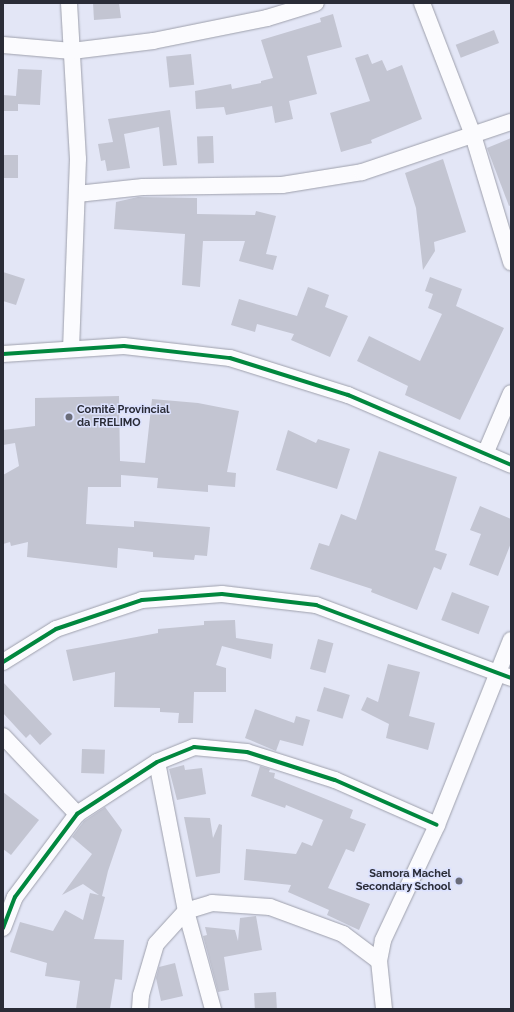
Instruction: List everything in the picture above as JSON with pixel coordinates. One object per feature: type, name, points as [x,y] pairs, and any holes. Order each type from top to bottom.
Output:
[{"type":"street","points":[[69,3],[78,159],[71,348]]},
{"type":"street","points":[[3,45],[72,51],[152,41],[266,18],[316,3]]},
{"type":"street","points":[[422,3],[473,135],[511,262]]},
{"type":"street","points":[[76,194],[143,188],[282,185],[362,172],[511,122]]},
{"type":"street","points":[[3,354],[71,348],[124,346],[230,358],[348,396],[511,465]]},
{"type":"street","points":[[485,454],[511,393]]},
{"type":"street","points":[[3,662],[56,629],[142,600],[222,594],[316,605],[504,674]]},
{"type":"street","points":[[384,1009],[379,961],[383,940],[437,825],[504,674],[511,640]]},
{"type":"street","points":[[3,736],[77,814]]},
{"type":"street","points":[[3,928],[15,897],[77,814],[158,762],[194,747],[247,752],[335,780],[437,825]]},
{"type":"street","points":[[158,762],[186,911],[213,1009]]},
{"type":"street","points":[[140,1009],[141,995],[156,944],[186,911],[212,903],[270,907],[343,934],[379,961]]},
{"type":"building","points":[[93,3],[119,3],[121,18],[94,20]]},
{"type":"building","points":[[333,14],[342,47],[307,56],[317,94],[289,101],[293,119],[275,123],[272,106],[226,115],[224,107],[196,109],[195,91],[231,84],[232,89],[261,83],[261,81],[273,78],[261,40],[321,22],[320,18]]},
{"type":"building","points":[[494,30],[499,43],[461,58],[456,45]]},
{"type":"building","points":[[191,54],[194,85],[169,87],[166,57]]},
{"type":"building","points":[[368,54],[372,64],[382,60],[387,71],[402,65],[422,119],[371,140],[372,143],[341,152],[330,113],[370,101],[355,58]]},
{"type":"building","points":[[18,69],[42,70],[40,105],[18,104],[18,111],[3,111],[3,95],[16,96]]},
{"type":"building","points":[[170,110],[177,165],[163,166],[159,127],[124,134],[130,168],[107,171],[105,160],[101,161],[98,144],[113,142],[108,119]]},
{"type":"building","points":[[213,136],[214,163],[198,164],[197,137]]},
{"type":"building","points":[[511,138],[511,205],[509,206],[487,148]]},
{"type":"building","points":[[3,155],[18,155],[18,178],[3,178]]},
{"type":"building","points":[[443,159],[466,232],[434,242],[435,251],[423,270],[416,208],[405,173]]},
{"type":"building","points":[[138,197],[197,198],[197,214],[255,215],[256,211],[276,216],[266,254],[277,256],[273,270],[239,261],[245,241],[203,241],[200,287],[182,285],[185,234],[114,229],[116,202]]},
{"type":"building","points":[[3,272],[25,279],[16,305],[3,301]]},
{"type":"building","points":[[430,277],[462,289],[456,306],[504,328],[460,420],[405,395],[408,386],[357,361],[369,336],[420,361],[442,314],[428,308],[433,294],[425,291]]},
{"type":"building","points":[[308,287],[329,295],[325,307],[348,316],[330,357],[291,340],[294,334],[257,324],[255,332],[231,325],[239,299],[297,316]]},
{"type":"building","points":[[119,396],[120,461],[145,463],[152,399],[198,403],[239,411],[227,472],[236,473],[235,487],[208,485],[208,492],[157,488],[158,478],[121,475],[121,487],[88,487],[86,524],[134,527],[134,521],[210,527],[207,556],[195,555],[194,560],[153,557],[153,552],[118,548],[117,568],[27,557],[28,542],[11,546],[10,542],[3,544],[3,475],[19,466],[15,443],[3,445],[3,430],[35,426],[35,398]]},
{"type":"building","points":[[288,430],[316,443],[318,439],[350,449],[337,489],[276,470]]},
{"type":"building","points":[[379,451],[457,477],[435,550],[447,554],[441,570],[434,567],[417,610],[371,592],[372,589],[310,569],[319,543],[329,546],[341,514],[356,520]]},
{"type":"building","points":[[480,506],[511,519],[511,543],[498,576],[469,565],[481,534],[470,530]]},
{"type":"building","points":[[452,592],[489,606],[479,634],[441,620]]},
{"type":"building","points":[[235,620],[236,638],[273,644],[271,659],[222,646],[216,665],[226,668],[226,692],[194,692],[193,723],[178,723],[179,713],[160,712],[160,708],[114,707],[115,672],[73,681],[66,650],[158,633],[158,629],[204,625],[204,621]]},
{"type":"building","points":[[318,639],[333,643],[325,673],[310,669]]},
{"type":"building","points":[[388,664],[420,672],[409,716],[435,723],[428,750],[386,738],[389,724],[361,710],[367,697],[378,702]]},
{"type":"building","points":[[3,682],[52,734],[40,745],[30,734],[26,738],[3,713]]},
{"type":"building","points":[[324,687],[350,695],[343,719],[317,711]]},
{"type":"building","points":[[255,709],[294,723],[296,716],[310,720],[303,746],[280,740],[276,751],[245,738]]},
{"type":"building","points":[[82,749],[105,750],[104,774],[81,773]]},
{"type":"building","points":[[184,765],[185,770],[202,768],[206,794],[177,800],[169,769]]},
{"type":"building","points":[[260,766],[270,769],[269,772],[275,773],[274,778],[353,810],[350,818],[366,824],[354,852],[346,849],[328,888],[370,904],[359,930],[327,915],[329,910],[288,892],[291,885],[244,880],[246,849],[296,854],[302,842],[312,846],[323,820],[286,805],[285,808],[251,796]]},
{"type":"building","points":[[3,792],[39,820],[11,855],[3,849]]},
{"type":"building","points":[[105,807],[122,830],[108,871],[102,896],[105,897],[94,939],[124,940],[122,980],[115,979],[110,1009],[76,1009],[80,981],[45,976],[47,963],[10,952],[20,922],[53,931],[65,910],[83,920],[90,893],[99,895],[83,884],[62,895],[92,854],[72,837],[84,821]]},
{"type":"building","points":[[184,817],[210,818],[213,838],[219,824],[222,825],[220,873],[196,877]]},
{"type":"building","points":[[256,916],[262,950],[224,957],[229,990],[218,992],[203,936],[207,935],[205,927],[235,930],[238,941],[240,918]]},
{"type":"building","points":[[175,963],[183,996],[161,1001],[156,978],[159,967]]},
{"type":"building","points":[[276,992],[277,1009],[255,1009],[254,993]]},
{"type":"cycle path","points":[[3,354],[124,346],[230,358],[348,395],[511,465]]},
{"type":"cycle path","points":[[3,662],[56,629],[142,600],[222,594],[316,605],[511,678]]},
{"type":"cycle path","points":[[3,928],[15,897],[77,814],[157,762],[194,747],[247,752],[335,780],[437,825]]},
{"type":"place","name":"Comitê Provincial da FRELIMO","points":[[69,417]]},
{"type":"place","name":"Samora Machel Secondary School","points":[[459,881]]}]
